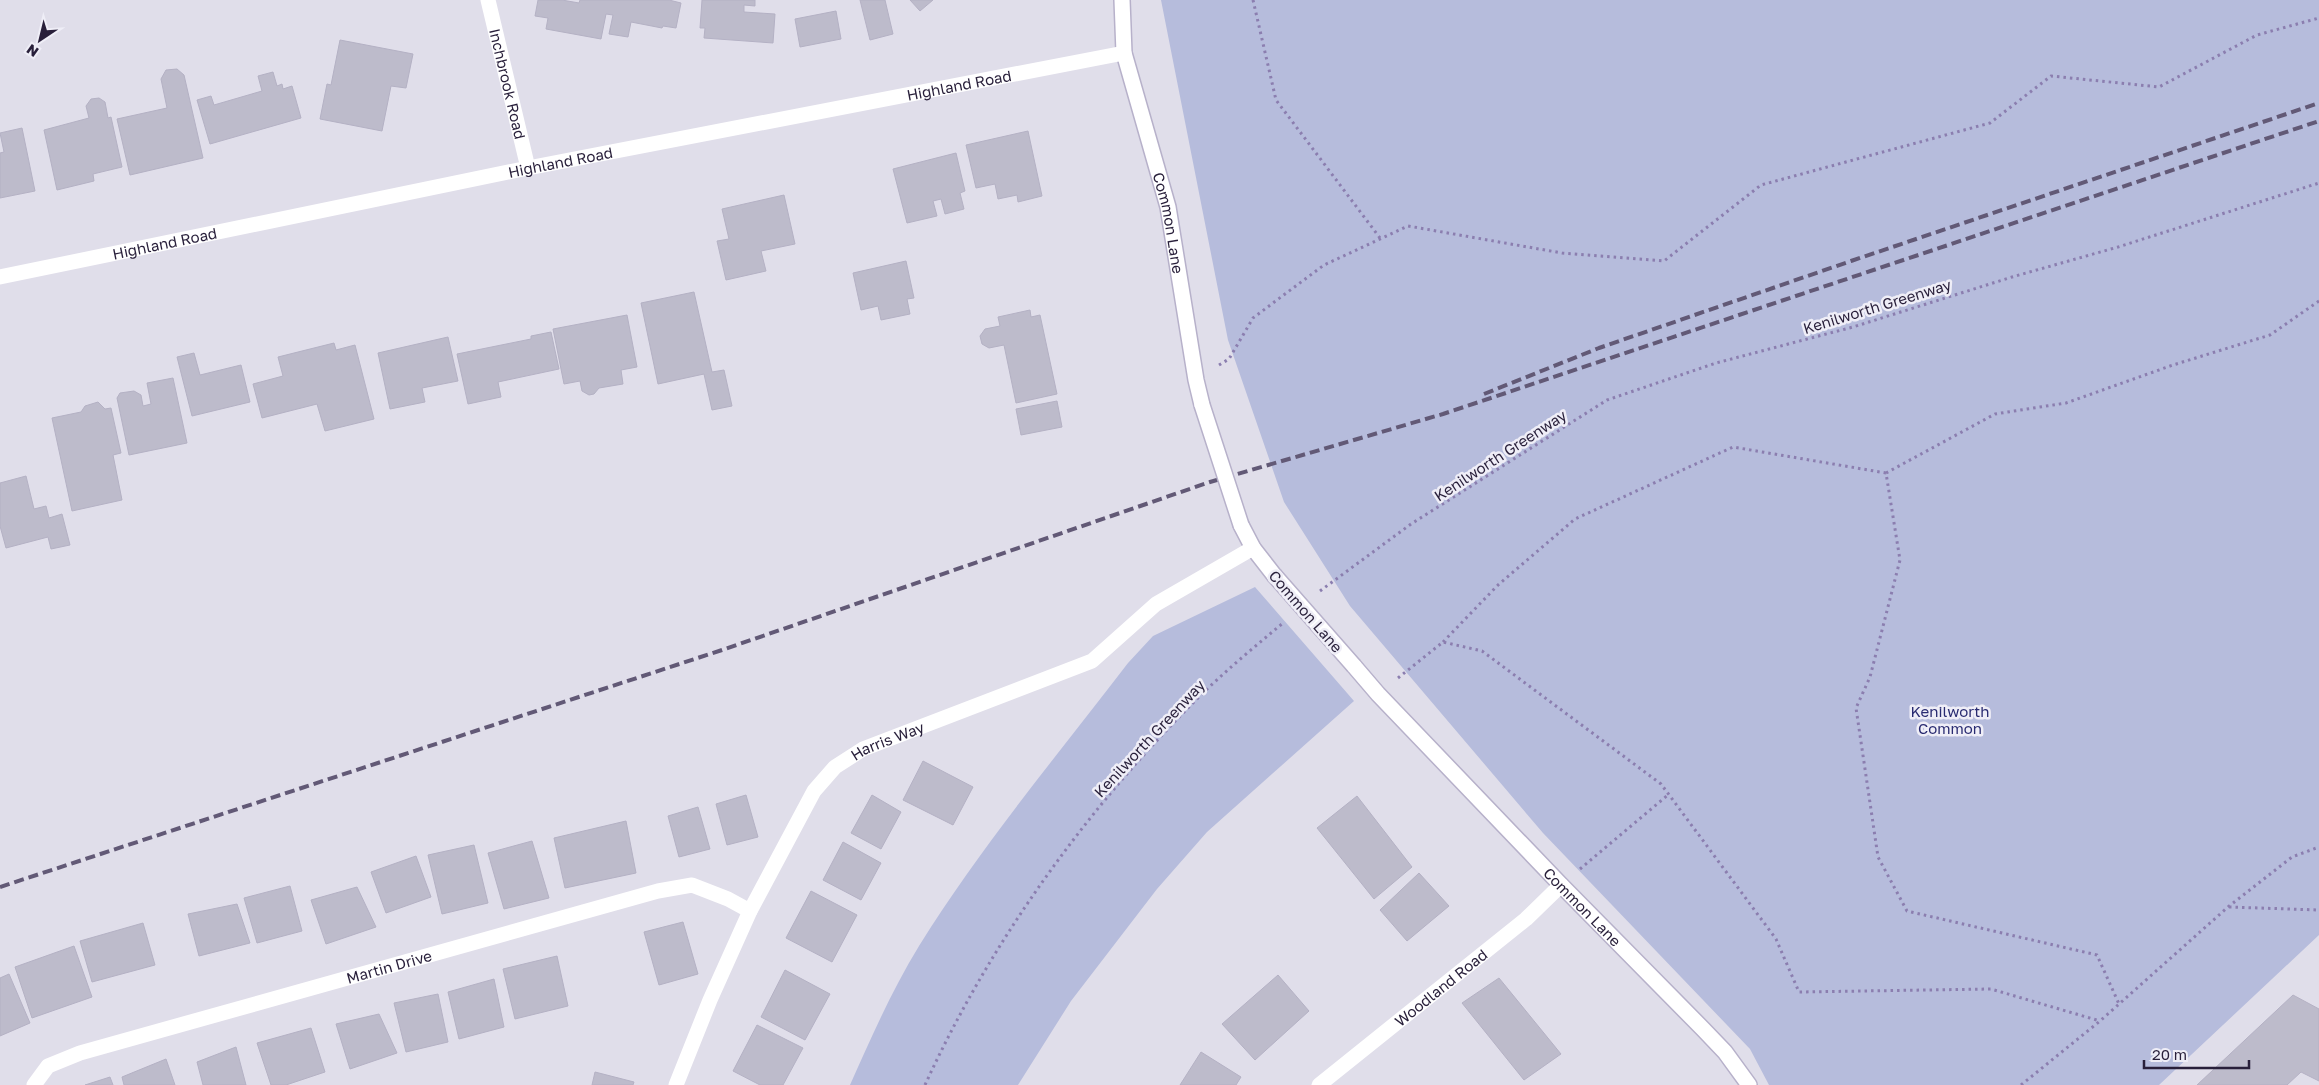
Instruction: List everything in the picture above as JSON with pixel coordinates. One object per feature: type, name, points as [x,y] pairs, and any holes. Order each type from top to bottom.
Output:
[{"type":"street","name":"Inchbrook Road","points":[[488,0],[528,168]]},
{"type":"street","name":"Common Lane","points":[[1122,0],[1124,53],[1168,207],[1196,380],[1202,405],[1241,525],[1253,548],[1274,575],[1378,694],[1561,885],[1714,1040],[1749,1085]]},
{"type":"street","name":"Highland Road","points":[[0,277],[528,168],[1124,53]]},
{"type":"street","name":"Harris Way","points":[[676,1085],[710,1000],[750,911],[814,790],[835,767],[863,749],[1092,661],[1156,604],[1253,548]]},
{"type":"street","name":"Martin Drive","points":[[34,1085],[48,1066],[80,1053],[658,891],[692,885],[728,899],[750,911]]},
{"type":"street","name":"Woodland Road","points":[[1319,1085],[1526,919],[1561,885]]},
{"type":"path","points":[[1253,0],[1276,100],[1380,238]]},
{"type":"path","points":[[1196,380],[1229,359],[1253,318],[1324,265],[1408,226],[1562,253],[1664,261],[1761,185],[1990,123],[2051,76],[2159,87],[2257,35],[2319,18]]},
{"type":"path","name":"Kenilworth Greenway","points":[[1316,595],[1338,576],[1411,524],[1607,400],[1716,363],[1853,327],[2012,277],[2128,244],[2319,183]]},
{"type":"path","points":[[1378,694],[1443,642],[1498,585],[1574,519],[1733,447],[1886,473],[1995,414],[2066,403],[2172,365],[2270,335],[2319,301]]},
{"type":"path","points":[[1886,473],[1900,560],[1870,677],[1856,708],[1878,857],[1908,912],[2097,955],[2119,1004]]},
{"type":"path","name":"Kenilworth Greenway","points":[[924,1085],[942,1048],[1004,938],[1074,839],[1126,776],[1190,705],[1286,620]]},
{"type":"path","points":[[1443,642],[1482,651],[1661,784],[1776,939],[1799,992],[1991,989],[2100,1020]]},
{"type":"path","points":[[1561,885],[1669,794]]},
{"type":"path","points":[[2021,1085],[2119,1004],[2228,907],[2292,857],[2319,847]]},
{"type":"path","points":[[2228,907],[2319,910]]},
{"type":"green space","name":"Kenilworth Common","points":[[1161,0],[2319,0],[2319,935],[2159,1085],[1769,1085],[1750,1049],[1543,833],[1350,606],[1284,502],[1228,340]]},
{"type":"green space","points":[[1255,587],[1354,701],[1207,832],[1157,889],[1071,1001],[1018,1085],[850,1085],[882,1014],[919,946],[943,909],[1020,802],[1128,663],[1153,636]]},
{"type":"building","points":[[538,0],[562,0],[579,3],[580,0],[669,0],[681,3],[676,28],[663,26],[662,28],[631,22],[628,37],[609,34],[613,15],[606,14],[601,39],[546,29],[548,18],[535,16]]},
{"type":"building","points":[[702,0],[755,0],[755,6],[744,5],[744,12],[775,14],[773,43],[704,38],[705,28],[700,28]]},
{"type":"building","points":[[860,0],[885,0],[893,34],[870,40]]},
{"type":"building","points":[[910,0],[933,0],[920,11]]},
{"type":"building","points":[[836,11],[841,39],[800,47],[795,19]]},
{"type":"building","points":[[340,40],[413,54],[406,88],[391,86],[382,131],[320,119],[327,84],[331,85]]},
{"type":"building","points":[[177,69],[184,75],[203,158],[130,175],[117,119],[167,108],[161,79],[166,70]]},
{"type":"building","points":[[273,72],[277,86],[282,84],[283,89],[292,86],[301,118],[210,144],[197,100],[211,96],[214,105],[262,91],[258,76]]},
{"type":"building","points":[[99,98],[105,102],[108,118],[111,117],[122,167],[93,174],[94,181],[57,190],[44,130],[89,118],[86,106],[91,99]]},
{"type":"building","points":[[22,128],[35,191],[0,198],[0,153],[4,152],[0,133]]},
{"type":"building","points":[[1028,131],[1042,196],[1018,202],[1017,195],[998,199],[995,184],[976,188],[966,145]]},
{"type":"building","points":[[956,153],[965,191],[960,193],[964,209],[945,214],[941,199],[933,201],[937,216],[907,223],[893,169]]},
{"type":"building","points":[[784,195],[795,244],[761,251],[766,271],[726,280],[717,241],[729,239],[722,209]]},
{"type":"building","points":[[906,261],[914,298],[907,299],[910,314],[881,320],[878,306],[861,310],[853,273]]},
{"type":"building","points":[[694,292],[712,372],[724,370],[732,406],[712,410],[704,374],[658,384],[641,303]]},
{"type":"building","points":[[1030,310],[1031,317],[1040,315],[1057,394],[1016,403],[1004,345],[989,348],[982,344],[980,336],[985,329],[1000,326],[998,317]]},
{"type":"building","points":[[627,315],[637,367],[621,370],[623,384],[599,388],[594,394],[589,395],[582,391],[580,381],[564,384],[553,329]]},
{"type":"building","points":[[551,332],[559,369],[498,382],[501,397],[468,404],[457,354],[531,339],[531,336]]},
{"type":"building","points":[[448,337],[458,381],[422,388],[425,402],[390,409],[378,353]]},
{"type":"building","points":[[334,343],[336,350],[355,345],[374,419],[325,431],[317,404],[262,418],[253,384],[283,376],[278,357]]},
{"type":"building","points":[[194,353],[200,375],[241,365],[250,402],[192,416],[177,357]]},
{"type":"building","points":[[173,378],[187,443],[129,455],[117,398],[120,393],[134,391],[141,395],[143,406],[151,404],[147,383]]},
{"type":"building","points":[[1057,401],[1062,427],[1021,435],[1016,409]]},
{"type":"building","points":[[98,402],[105,409],[111,408],[121,453],[113,455],[122,500],[72,511],[52,418],[81,412],[85,406]]},
{"type":"building","points":[[26,476],[34,509],[46,506],[49,518],[62,514],[70,545],[51,549],[48,537],[6,548],[0,526],[0,483]]},
{"type":"building","points":[[923,761],[973,787],[953,825],[903,800]]},
{"type":"building","points":[[746,795],[758,837],[727,845],[716,804]]},
{"type":"building","points":[[872,795],[901,812],[881,849],[851,833]]},
{"type":"building","points":[[1357,796],[1412,867],[1374,899],[1317,828]]},
{"type":"building","points":[[698,807],[710,849],[679,857],[668,816]]},
{"type":"building","points":[[626,821],[636,873],[565,888],[554,838]]},
{"type":"building","points":[[532,841],[549,898],[504,909],[488,853]]},
{"type":"building","points":[[843,842],[881,863],[861,900],[823,880]]},
{"type":"building","points":[[474,845],[488,903],[442,914],[428,855]]},
{"type":"building","points":[[416,856],[431,897],[386,913],[371,872]]},
{"type":"building","points":[[1419,873],[1449,906],[1407,941],[1380,910]]},
{"type":"building","points":[[290,886],[302,931],[257,943],[244,898]]},
{"type":"building","points":[[357,887],[376,927],[326,944],[311,900]]},
{"type":"building","points":[[811,891],[857,915],[832,962],[786,938]]},
{"type":"building","points":[[237,904],[250,943],[199,956],[188,914]]},
{"type":"building","points":[[683,922],[698,974],[659,985],[644,932]]},
{"type":"building","points":[[143,923],[155,965],[92,982],[80,941]]},
{"type":"building","points":[[74,946],[92,997],[32,1018],[15,967]]},
{"type":"building","points":[[557,956],[568,1006],[515,1019],[503,969]]},
{"type":"building","points":[[785,970],[830,994],[805,1040],[761,1017]]},
{"type":"building","points":[[9,974],[30,1023],[0,1036],[0,978]]},
{"type":"building","points":[[1278,975],[1309,1011],[1255,1060],[1222,1024]]},
{"type":"building","points":[[1499,978],[1561,1054],[1524,1080],[1462,1003]]},
{"type":"building","points":[[494,979],[504,1027],[459,1039],[448,992]]},
{"type":"building","points":[[438,994],[448,1042],[406,1052],[394,1003]]},
{"type":"building","points":[[2293,995],[2319,1009],[2319,1081],[2301,1072],[2287,1085],[2197,1085]]},
{"type":"building","points":[[379,1014],[397,1053],[350,1069],[336,1024]]},
{"type":"building","points":[[757,1025],[803,1048],[783,1085],[760,1085],[733,1071]]},
{"type":"building","points":[[311,1028],[325,1072],[286,1085],[271,1085],[257,1043]]},
{"type":"building","points":[[236,1047],[246,1085],[203,1085],[197,1062]]},
{"type":"building","points":[[1201,1052],[1241,1077],[1236,1085],[1180,1085]]},
{"type":"building","points":[[166,1059],[175,1085],[124,1085],[122,1077]]},
{"type":"building","points":[[595,1072],[634,1082],[633,1085],[592,1085]]},
{"type":"building","points":[[110,1077],[113,1085],[85,1085]]},
{"type":"railway","points":[[1484,394],[1599,348],[2319,103]]},
{"type":"railway","points":[[0,887],[722,650],[1210,482],[1443,414],[2319,121]]}]
